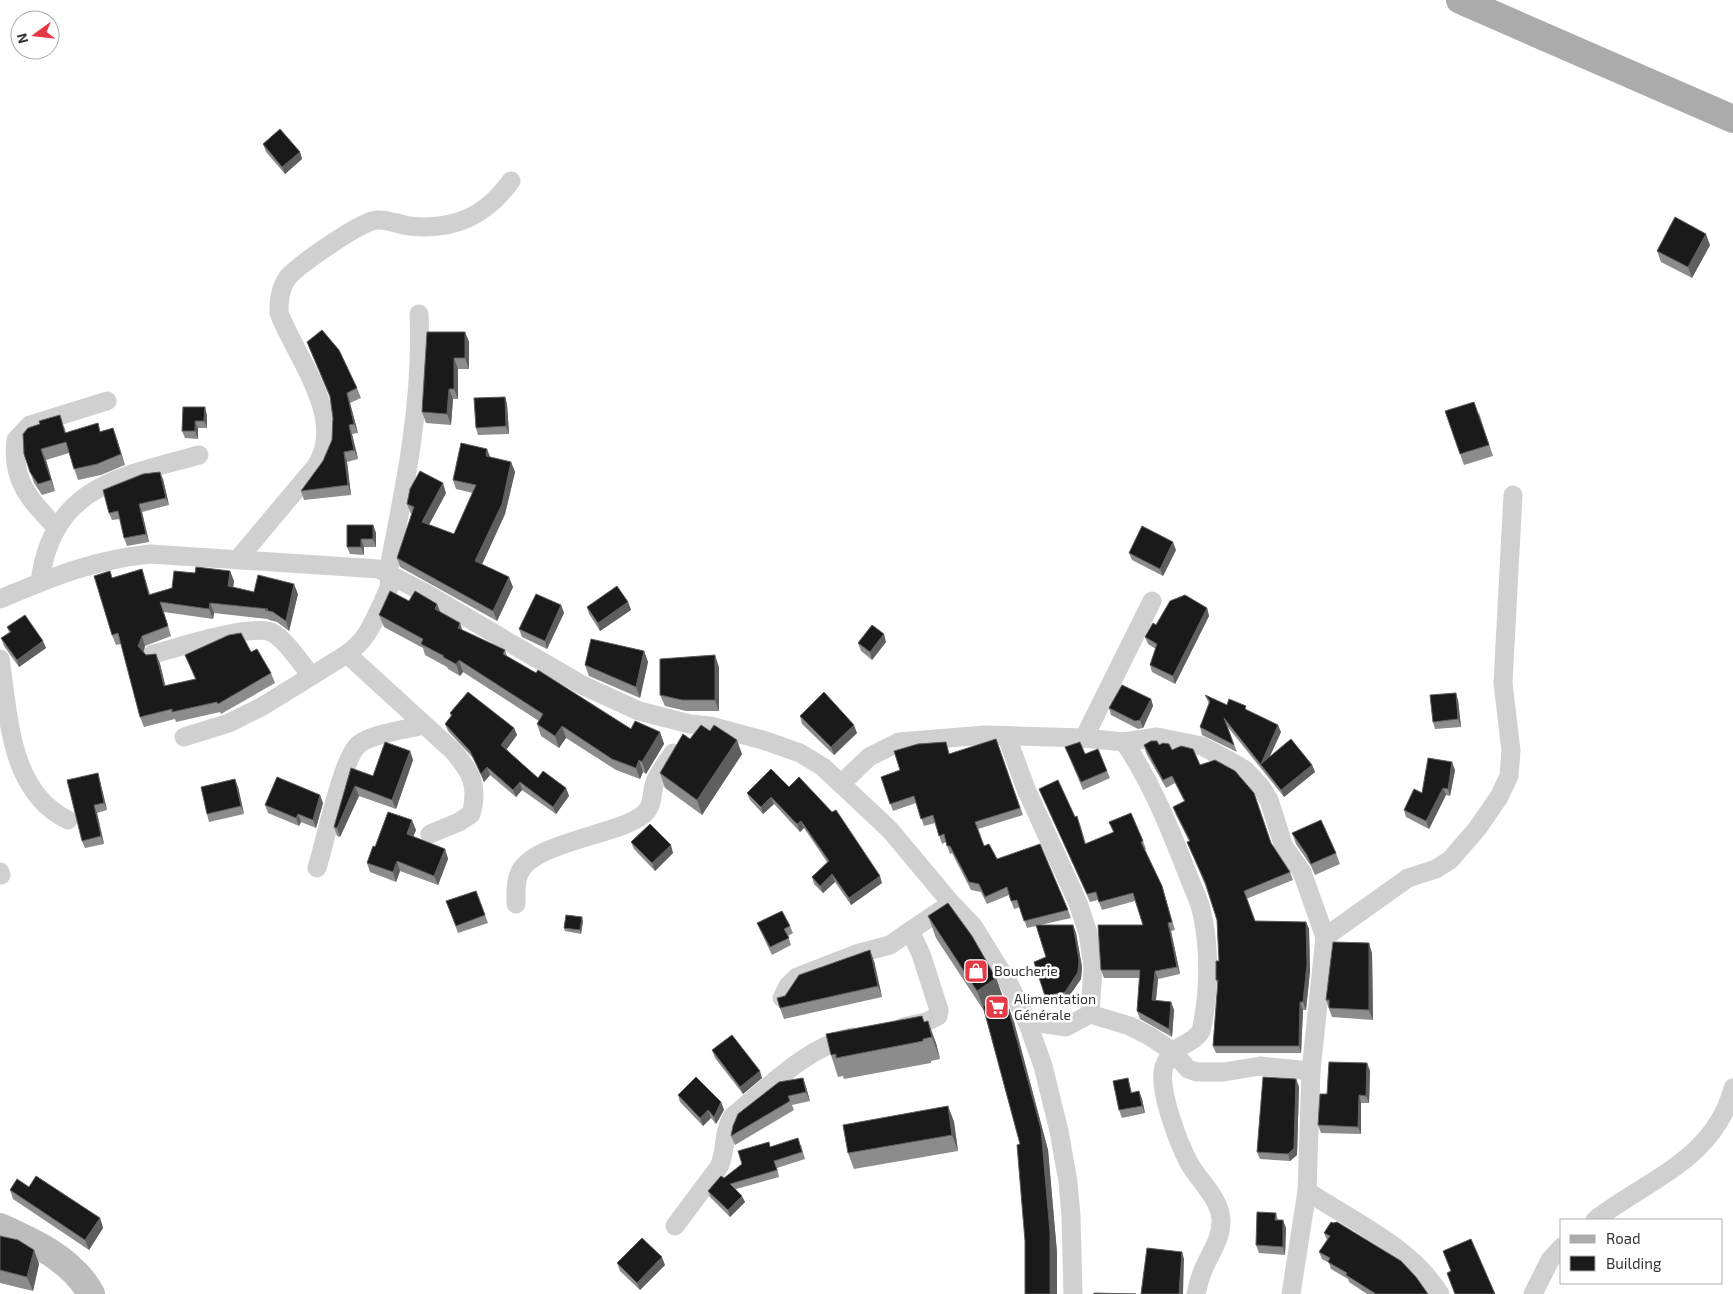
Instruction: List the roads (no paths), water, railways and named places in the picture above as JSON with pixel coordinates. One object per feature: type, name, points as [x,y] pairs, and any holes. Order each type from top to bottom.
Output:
[{"type":"main road","points":[[1460,0],[1733,119]]},
{"type":"main road","points":[[0,1226],[42,1247],[82,1278],[90,1294]]},
{"type":"street","points":[[238,559],[316,466],[322,457],[325,446],[324,416],[317,393],[280,313],[279,300],[289,277],[329,246],[369,221],[377,220],[426,228],[448,226],[486,209],[511,180]]},
{"type":"street","points":[[184,737],[229,723],[263,706],[361,644],[378,617],[391,586],[388,572],[415,419],[421,348],[419,314]]},
{"type":"street","points":[[57,528],[29,497],[20,481],[15,467],[16,440],[30,425],[107,401]]},
{"type":"street","points":[[40,582],[46,549],[57,528],[66,514],[98,488],[118,479],[199,455]]},
{"type":"street","points":[[1324,937],[1408,878],[1436,869],[1450,860],[1477,830],[1499,797],[1509,776],[1511,751],[1503,683],[1513,495]]},
{"type":"street","points":[[0,598],[73,569],[113,558],[150,554],[379,569],[388,572],[582,685],[639,711],[764,740],[800,753],[824,767],[890,830],[951,903],[973,926],[1009,984],[1027,1021],[1043,1066],[1068,1182],[1073,1294]]},
{"type":"street","points":[[1084,738],[1152,601]]},
{"type":"street","points":[[153,654],[215,638],[261,631],[271,632],[280,639],[311,676]]},
{"type":"street","points":[[347,654],[468,767],[474,796],[470,814],[459,822],[430,834]]},
{"type":"street","points":[[0,659],[16,755],[31,790],[53,813],[68,820]]},
{"type":"street","points":[[516,904],[518,875],[523,866],[549,851],[581,838],[636,820],[646,813],[651,804],[655,783],[690,724]]},
{"type":"street","points":[[317,868],[344,772],[358,744],[424,725]]},
{"type":"street","points":[[842,783],[869,756],[898,742],[951,736],[1084,738],[1124,742],[1157,737],[1202,746],[1228,760],[1250,776],[1269,800],[1284,847],[1302,872],[1324,937],[1311,1071],[1307,1190],[1291,1294]]},
{"type":"street","points":[[1007,737],[1026,789],[1078,904],[1088,932],[1093,967],[1090,1014]]},
{"type":"street","points":[[1124,742],[1147,777],[1203,915],[1207,941],[1203,1022],[1197,1037],[1172,1051],[1163,1070],[1164,1088],[1175,1129],[1189,1162],[1213,1196],[1220,1210],[1219,1238],[1204,1268],[1196,1294]]},
{"type":"street","points":[[782,998],[788,986],[797,977],[856,954],[890,946],[951,903]]},
{"type":"street","points":[[675,1226],[719,1167],[722,1159],[725,1132],[733,1116],[817,1049],[834,1041],[926,1022],[938,1016],[939,1010],[921,954],[910,931]]},
{"type":"street","points":[[1090,1014],[1130,1026],[1151,1037],[1172,1051],[1188,1069],[1197,1072],[1224,1072],[1260,1066],[1311,1071]]},
{"type":"street","points":[[1027,1021],[1066,1026],[1077,1023],[1090,1014]]},
{"type":"street","points":[[1596,1219],[1619,1202],[1679,1166],[1703,1145],[1719,1121],[1733,1088]]},
{"type":"street","points":[[1307,1190],[1382,1238],[1418,1265],[1440,1294]]},
{"type":"street","points":[[1533,1294],[1550,1260],[1560,1249]]},
{"type":"place","name":"Boucherie","points":[[976,971]]},
{"type":"place","name":"Alimentation Générale","points":[[997,1007]]}]
